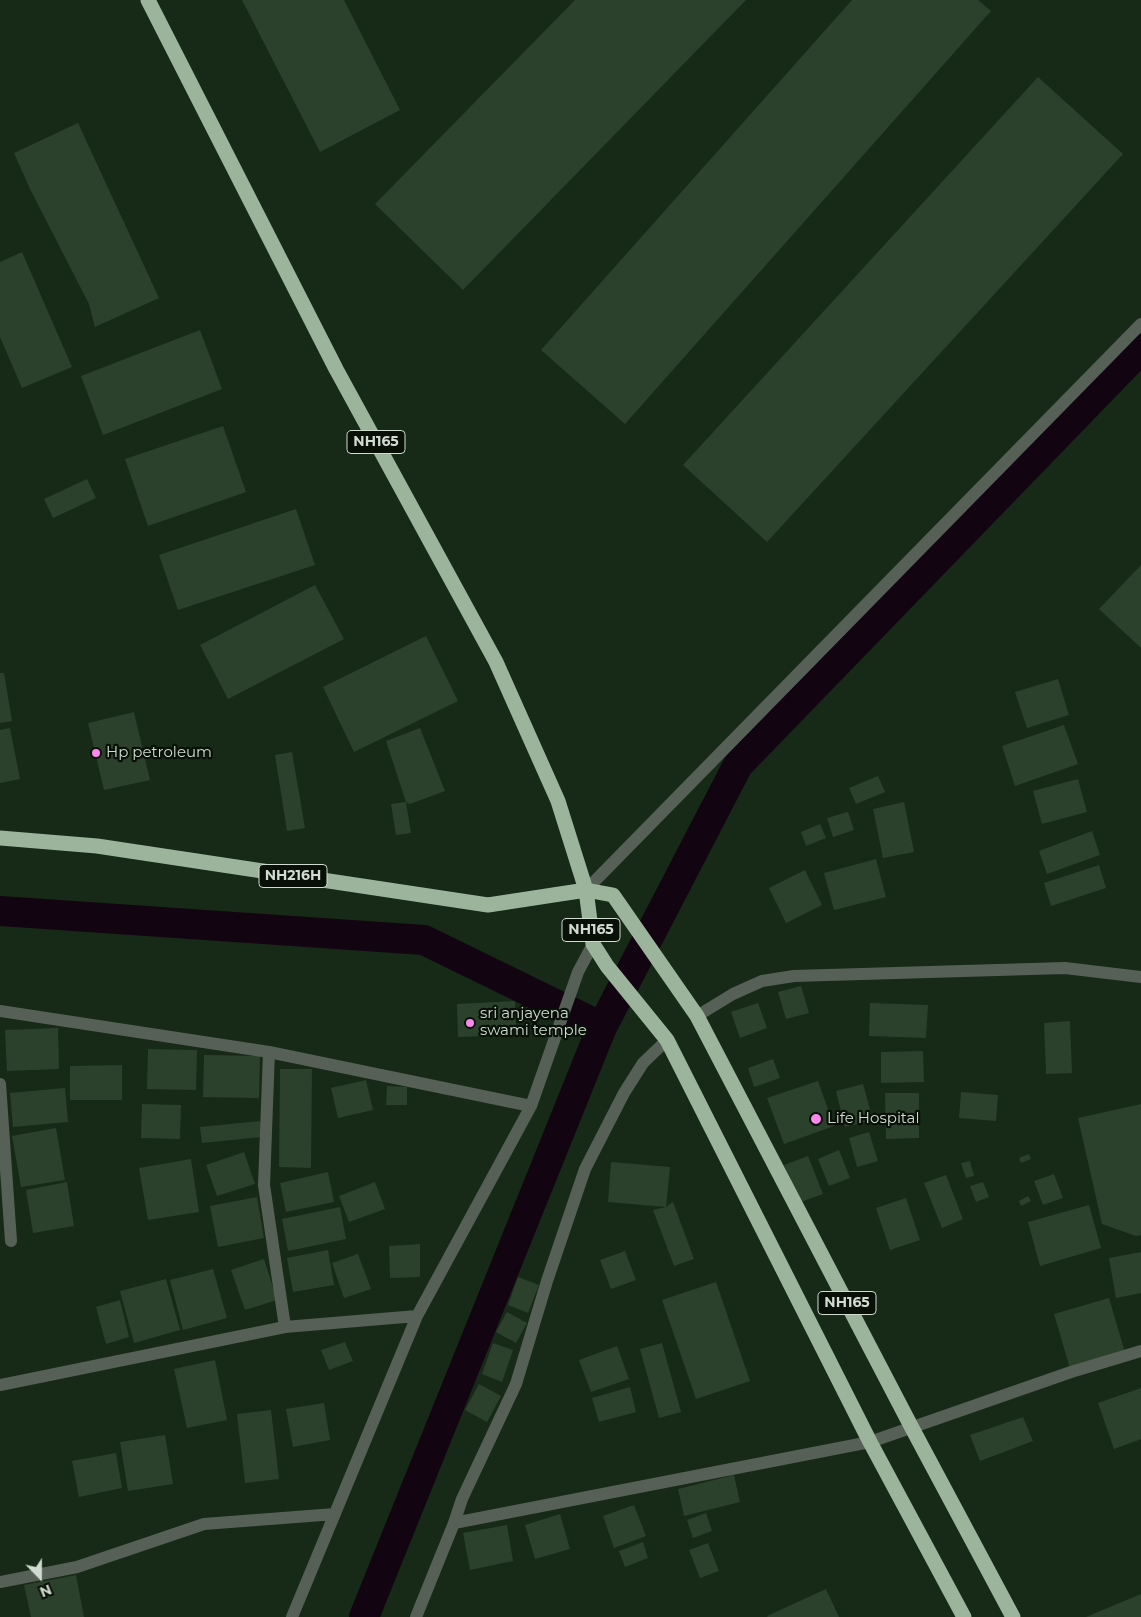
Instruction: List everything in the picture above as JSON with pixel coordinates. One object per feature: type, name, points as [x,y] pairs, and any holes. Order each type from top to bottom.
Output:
[{"type":"highway","name":"NH165","points":[[148,0],[336,369],[496,662],[558,801],[586,890],[593,944],[607,966],[667,1040],[870,1442],[964,1617]]},
{"type":"highway","name":"NH216H","points":[[0,838],[97,846],[488,905],[586,890]]},
{"type":"highway","name":"NH165","points":[[586,890],[613,895],[697,1016],[1013,1617]]},
{"type":"street","points":[[586,890],[1141,324]]},
{"type":"street","points":[[292,1617],[417,1316],[531,1106],[578,972],[593,944]]},
{"type":"street","points":[[697,1016],[733,994],[762,981],[794,976],[1064,968],[1141,977]]},
{"type":"street","points":[[0,1011],[269,1052],[531,1106]]},
{"type":"street","points":[[416,1617],[462,1499],[516,1384],[547,1281],[585,1170],[624,1093],[643,1063],[667,1040]]},
{"type":"street","points":[[269,1052],[264,1185],[285,1327]]},
{"type":"street","points":[[0,1084],[11,1241]]},
{"type":"street","points":[[0,1385],[285,1327],[417,1316]]},
{"type":"street","points":[[454,1523],[870,1442],[1071,1372],[1141,1351]]},
{"type":"street","points":[[0,1582],[78,1567],[204,1524],[334,1514]]},
{"type":"building","points":[[242,0],[344,0],[400,110],[320,152]]},
{"type":"building","points":[[575,0],[746,0],[463,290],[375,204]]},
{"type":"building","points":[[852,0],[978,0],[991,11],[625,424],[541,350]]},
{"type":"building","points":[[1038,77],[1123,154],[767,542],[683,465]]},
{"type":"building","points":[[78,123],[159,298],[95,327],[89,304],[30,189],[14,153]]},
{"type":"building","points":[[22,252],[72,367],[22,388],[0,337],[0,262]]},
{"type":"building","points":[[200,330],[222,389],[103,435],[81,376]]},
{"type":"building","points":[[223,426],[246,492],[148,526],[125,459]]},
{"type":"building","points":[[87,479],[96,498],[53,518],[44,499]]},
{"type":"building","points":[[296,509],[315,565],[178,610],[159,555]]},
{"type":"building","points":[[1141,565],[1141,648],[1099,609]]},
{"type":"building","points":[[315,585],[344,639],[228,699],[200,645]]},
{"type":"building","points":[[426,636],[458,701],[354,752],[323,687]]},
{"type":"building","points":[[0,673],[4,673],[12,721],[0,723]]},
{"type":"building","points":[[1058,679],[1069,715],[1027,728],[1015,692]]},
{"type":"building","points":[[134,712],[150,780],[104,790],[88,723]]},
{"type":"building","points":[[1064,725],[1078,764],[1015,786],[1002,746]]},
{"type":"building","points":[[10,728],[20,779],[0,783],[0,730]]},
{"type":"building","points":[[420,728],[445,791],[410,804],[406,802],[386,741]]},
{"type":"building","points":[[292,752],[305,828],[287,831],[275,755]]},
{"type":"building","points":[[878,776],[885,792],[856,804],[849,788]]},
{"type":"building","points":[[1078,779],[1087,812],[1042,824],[1033,791]]},
{"type":"building","points":[[406,802],[411,833],[396,835],[391,804]]},
{"type":"building","points":[[904,802],[914,852],[883,858],[873,809]]},
{"type":"building","points":[[848,812],[854,830],[833,837],[827,818]]},
{"type":"building","points":[[820,824],[826,838],[806,846],[801,832]]},
{"type":"building","points":[[1092,831],[1100,855],[1047,874],[1039,851]]},
{"type":"building","points":[[876,859],[886,897],[834,910],[824,873]]},
{"type":"building","points":[[1099,865],[1106,888],[1051,906],[1044,883]]},
{"type":"building","points":[[805,870],[822,905],[786,923],[769,888]]},
{"type":"building","points":[[801,986],[809,1013],[786,1019],[778,992]]},
{"type":"building","points":[[515,1001],[516,1035],[458,1037],[457,1004]]},
{"type":"building","points":[[758,1003],[767,1028],[740,1038],[731,1012]]},
{"type":"building","points":[[870,1003],[928,1005],[926,1038],[869,1036]]},
{"type":"building","points":[[1070,1021],[1072,1073],[1046,1074],[1044,1023]]},
{"type":"building","points":[[58,1028],[59,1069],[7,1071],[5,1030]]},
{"type":"building","points":[[148,1049],[197,1050],[196,1090],[147,1089]]},
{"type":"building","points":[[923,1051],[924,1082],[881,1083],[881,1052]]},
{"type":"building","points":[[204,1055],[260,1056],[259,1098],[203,1097]]},
{"type":"building","points":[[773,1059],[780,1078],[754,1087],[748,1068]]},
{"type":"building","points":[[122,1065],[122,1100],[70,1100],[70,1066]]},
{"type":"building","points":[[280,1069],[312,1069],[311,1168],[279,1167]]},
{"type":"building","points":[[366,1080],[373,1110],[338,1118],[331,1088]]},
{"type":"building","points":[[818,1081],[834,1126],[784,1144],[767,1098]]},
{"type":"building","points":[[863,1084],[873,1120],[845,1127],[836,1091]]},
{"type":"building","points":[[387,1086],[407,1087],[407,1105],[386,1105]]},
{"type":"building","points":[[65,1088],[68,1122],[13,1127],[10,1093]]},
{"type":"building","points":[[961,1092],[998,1095],[996,1121],[959,1118]]},
{"type":"building","points":[[885,1093],[919,1093],[919,1138],[886,1139]]},
{"type":"building","points":[[142,1104],[181,1105],[180,1139],[141,1138]]},
{"type":"building","points":[[1141,1104],[1141,1235],[1136,1236],[1102,1224],[1078,1118]]},
{"type":"building","points":[[260,1121],[261,1137],[202,1143],[200,1127]]},
{"type":"building","points":[[56,1128],[65,1180],[21,1187],[12,1136]]},
{"type":"building","points":[[869,1132],[878,1161],[857,1167],[849,1138]]},
{"type":"building","points":[[839,1150],[850,1178],[829,1186],[818,1159]]},
{"type":"building","points":[[244,1152],[255,1184],[217,1196],[206,1165]]},
{"type":"building","points":[[1029,1154],[1031,1159],[1021,1163],[1019,1158]]},
{"type":"building","points":[[808,1156],[823,1194],[798,1203],[784,1165]]},
{"type":"building","points":[[191,1159],[199,1212],[148,1220],[139,1168]]},
{"type":"building","points":[[970,1161],[974,1176],[966,1178],[961,1163]]},
{"type":"building","points":[[611,1162],[670,1167],[666,1207],[608,1202]]},
{"type":"building","points":[[328,1172],[334,1202],[286,1212],[280,1183]]},
{"type":"building","points":[[1054,1174],[1063,1198],[1043,1205],[1034,1181]]},
{"type":"building","points":[[946,1175],[963,1219],[942,1228],[924,1183]]},
{"type":"building","points":[[67,1182],[74,1226],[33,1233],[26,1190]]},
{"type":"building","points":[[375,1182],[385,1209],[349,1222],[339,1196]]},
{"type":"building","points":[[983,1182],[989,1197],[976,1202],[970,1186]]},
{"type":"building","points":[[1028,1196],[1031,1201],[1021,1206],[1019,1201]]},
{"type":"building","points":[[257,1197],[264,1238],[218,1247],[210,1206]]},
{"type":"building","points":[[906,1198],[920,1240],[890,1250],[876,1208]]},
{"type":"building","points":[[673,1202],[694,1259],[674,1266],[653,1210],[666,1207]]},
{"type":"building","points":[[1089,1205],[1101,1248],[1040,1266],[1028,1222]]},
{"type":"building","points":[[340,1207],[346,1239],[288,1251],[282,1219]]},
{"type":"building","points":[[420,1244],[420,1277],[390,1278],[389,1246]]},
{"type":"building","points":[[328,1250],[334,1285],[293,1292],[287,1258]]},
{"type":"building","points":[[625,1251],[636,1280],[611,1289],[600,1260]]},
{"type":"building","points":[[1141,1252],[1141,1293],[1116,1298],[1109,1258]]},
{"type":"building","points":[[358,1254],[371,1289],[344,1298],[332,1263]]},
{"type":"building","points":[[264,1259],[277,1300],[245,1310],[231,1270]]},
{"type":"building","points":[[213,1269],[227,1318],[183,1330],[170,1280]]},
{"type":"building","points":[[518,1277],[539,1285],[528,1313],[508,1305]]},
{"type":"building","points":[[166,1279],[180,1330],[134,1343],[120,1291]]},
{"type":"building","points":[[716,1282],[750,1381],[696,1399],[662,1300]]},
{"type":"building","points":[[1109,1298],[1126,1356],[1071,1372],[1054,1314]]},
{"type":"building","points":[[120,1300],[129,1337],[106,1344],[96,1307]]},
{"type":"building","points":[[507,1312],[527,1323],[516,1343],[496,1332]]},
{"type":"building","points":[[345,1342],[353,1361],[329,1370],[321,1350]]},
{"type":"building","points":[[493,1343],[513,1350],[502,1382],[482,1374]]},
{"type":"building","points":[[662,1343],[681,1412],[659,1418],[640,1349]]},
{"type":"building","points":[[617,1346],[629,1379],[591,1392],[579,1360]]},
{"type":"building","points":[[215,1360],[227,1420],[187,1428],[174,1369]]},
{"type":"building","points":[[479,1384],[501,1396],[487,1422],[465,1410]]},
{"type":"building","points":[[630,1387],[636,1412],[599,1422],[592,1398]]},
{"type":"building","points":[[1141,1388],[1141,1439],[1114,1449],[1098,1403]]},
{"type":"building","points":[[324,1403],[330,1440],[293,1447],[286,1409]]},
{"type":"building","points":[[271,1410],[279,1479],[245,1483],[237,1414]]},
{"type":"building","points":[[1023,1417],[1033,1441],[980,1461],[970,1435]]},
{"type":"building","points":[[165,1435],[173,1484],[128,1491],[120,1442]]},
{"type":"building","points":[[116,1453],[122,1488],[79,1497],[72,1461]]},
{"type":"building","points":[[734,1475],[740,1502],[684,1516],[678,1489]]},
{"type":"building","points":[[634,1505],[646,1536],[614,1548],[603,1516]]},
{"type":"building","points":[[706,1513],[712,1531],[693,1538],[687,1520]]},
{"type":"building","points":[[560,1514],[570,1549],[535,1559],[525,1525]]},
{"type":"building","points":[[507,1525],[513,1561],[470,1570],[463,1533]]},
{"type":"building","points":[[643,1542],[648,1558],[625,1567],[619,1551]]},
{"type":"building","points":[[708,1543],[719,1571],[700,1578],[689,1550]]},
{"type":"building","points":[[76,1575],[84,1617],[31,1617],[24,1585]]},
{"type":"building","points":[[826,1589],[839,1617],[767,1616]]},
{"type":"building","points":[[1141,1594],[1141,1617],[1086,1617]]},
{"type":"waterway","points":[[364,1617],[602,1027],[738,765],[1141,349]]},
{"type":"waterway","points":[[0,911],[424,940],[602,1027]]},
{"type":"place","name":"Hp petroleum","points":[[96,753]]},
{"type":"place","name":"sri anjayena swami temple","points":[[470,1023]]},
{"type":"place","name":"Life Hospital","points":[[816,1119]]}]
